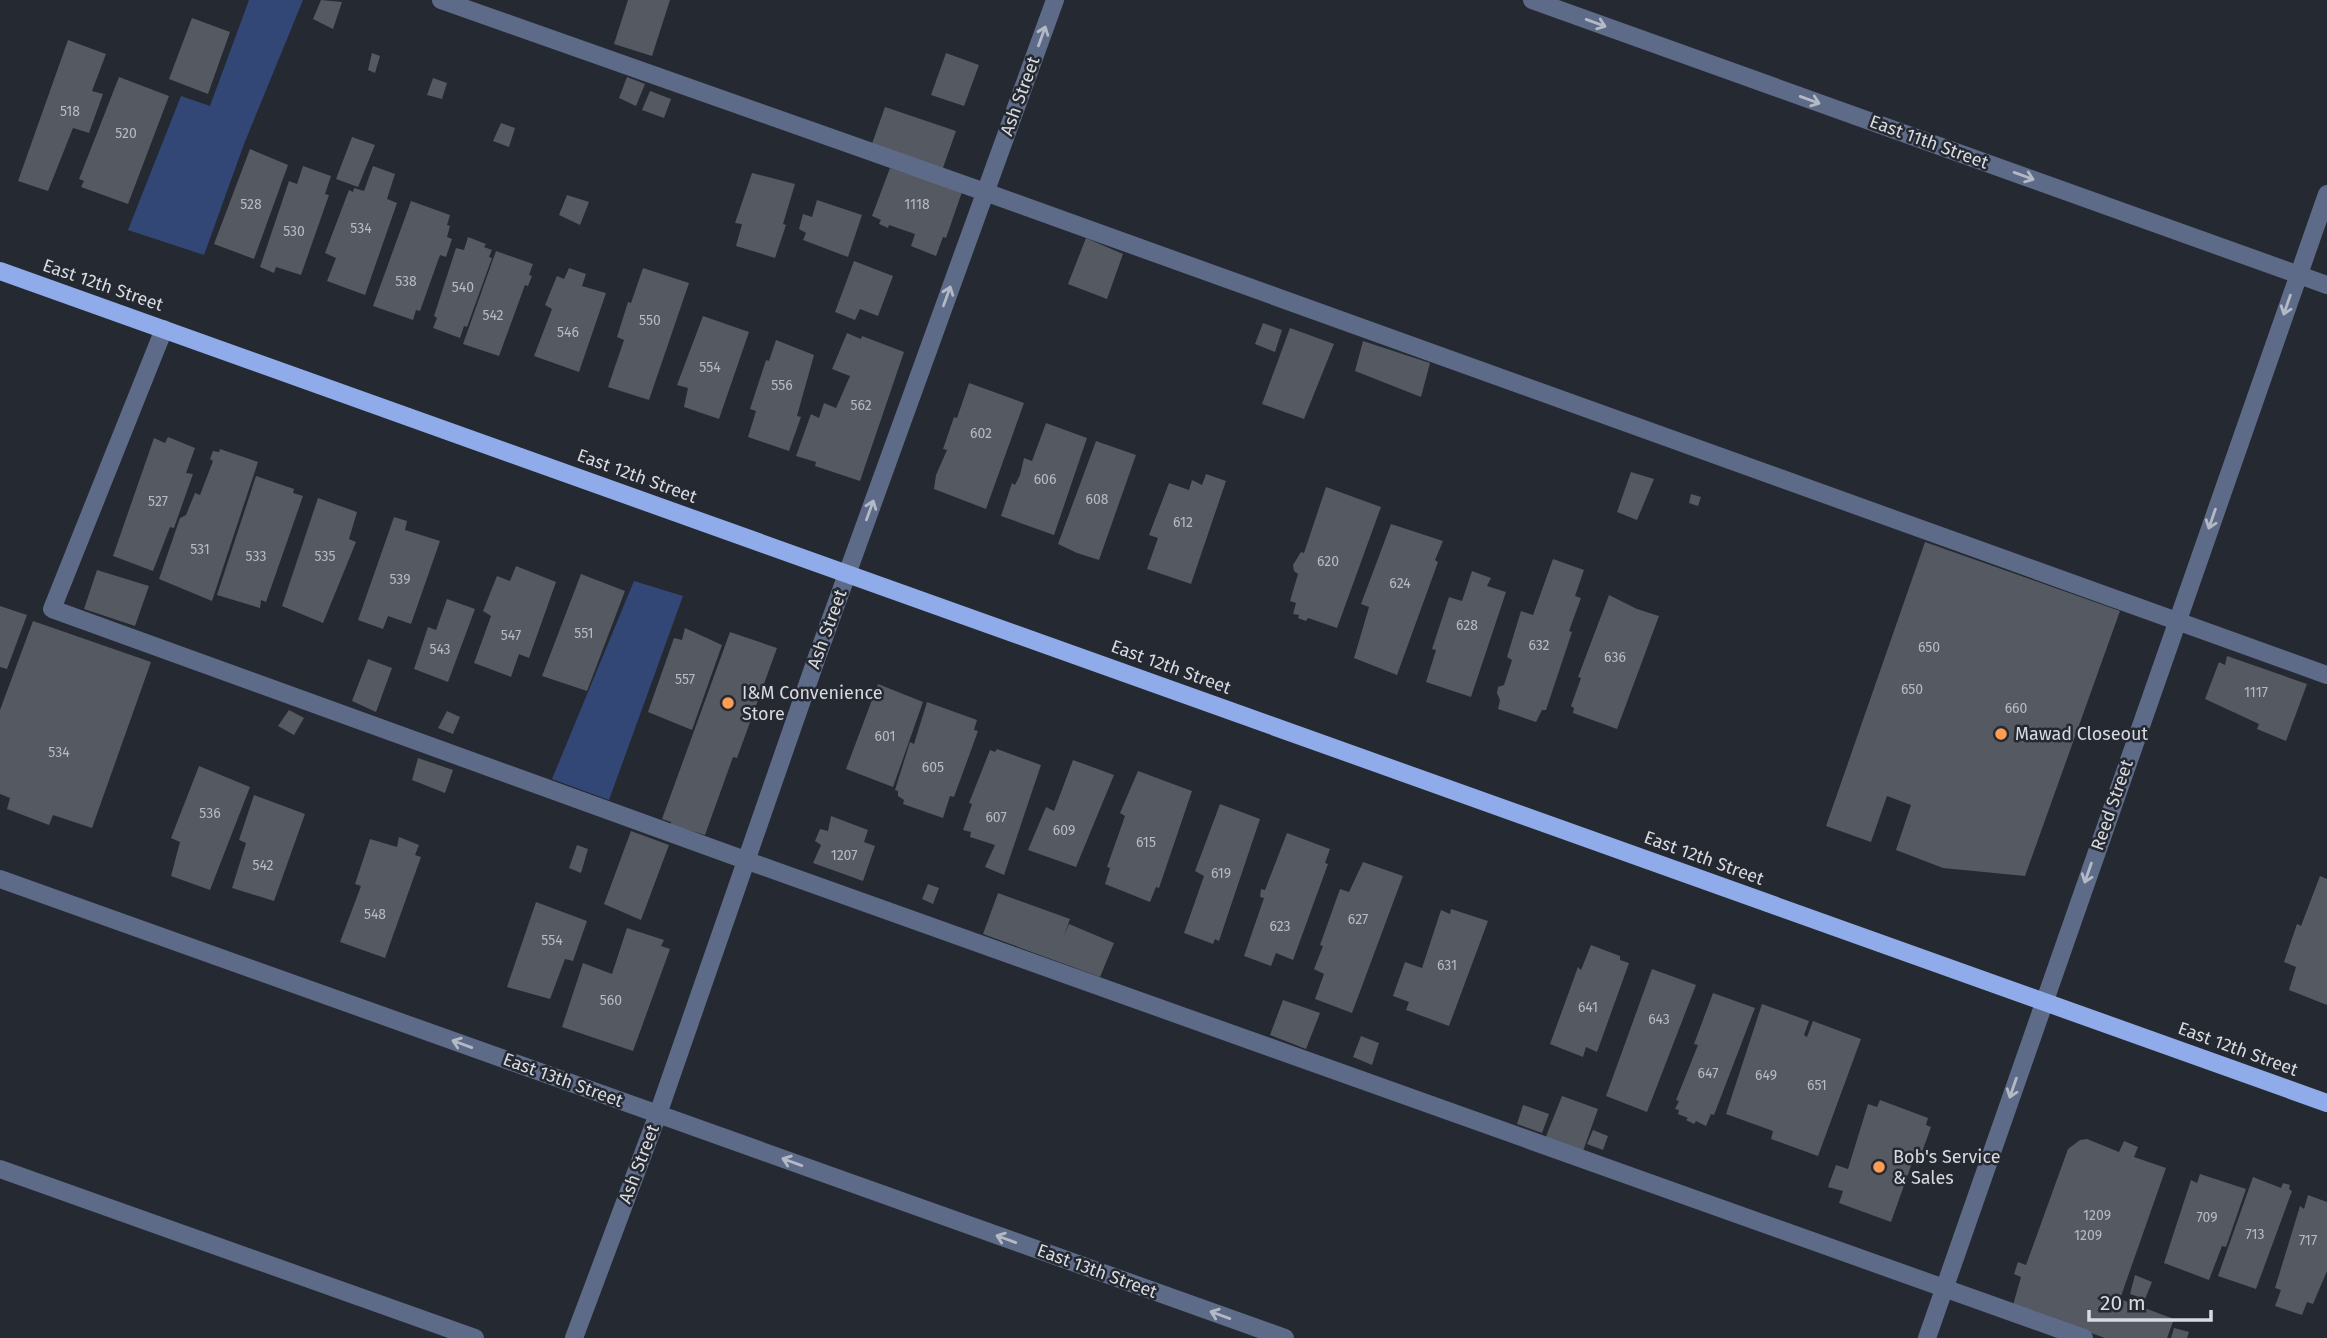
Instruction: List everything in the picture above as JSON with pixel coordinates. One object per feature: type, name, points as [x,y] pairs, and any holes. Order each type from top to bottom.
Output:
[{"type":"main road","name":"East 12th Street","points":[[0,271],[2327,1103]]},
{"type":"street","points":[[441,0],[985,192],[2327,675]]},
{"type":"street","name":"Ash Street","points":[[574,1338],[658,1114],[745,860],[1055,0]]},
{"type":"street","name":"East 11th Street","points":[[1532,0],[2327,285]]},
{"type":"street","name":"Reed Street","points":[[1927,1338],[2327,194]]},
{"type":"street","points":[[164,329],[52,609],[745,860],[2084,1338]]},
{"type":"street","name":"East 13th Street","points":[[0,879],[1285,1338]]},
{"type":"street","points":[[0,1169],[475,1338]]},
{"type":"shaded area","points":[[249,0],[303,0],[244,144],[204,255],[128,230],[181,96],[210,106]]},
{"type":"shaded area","points":[[634,581],[683,596],[609,800],[552,779]]},
{"type":"building","points":[[321,0],[342,2],[333,29],[313,19]]},
{"type":"building","points":[[628,0],[670,0],[652,56],[614,44]]},
{"type":"building","points":[[192,18],[230,32],[208,94],[169,79]]},
{"type":"building","points":[[68,40],[106,54],[92,91],[103,94],[89,133],[73,128],[48,191],[18,181]]},
{"type":"building","points":[[372,53],[380,56],[375,73],[368,70]]},
{"type":"building","points":[[946,53],[979,65],[964,106],[931,95]]},
{"type":"building","points":[[119,77],[169,96],[128,204],[81,187],[84,181],[79,179]]},
{"type":"building","points":[[627,77],[645,84],[636,106],[619,98]]},
{"type":"building","points":[[433,78],[447,83],[442,99],[427,95]]},
{"type":"building","points":[[650,91],[671,99],[664,118],[642,110]]},
{"type":"building","points":[[885,107],[956,131],[939,179],[868,155]]},
{"type":"building","points":[[501,123],[515,128],[509,147],[493,141]]},
{"type":"building","points":[[352,137],[375,145],[358,187],[336,179]]},
{"type":"building","points":[[250,149],[288,165],[254,259],[214,244]]},
{"type":"building","points":[[303,166],[331,176],[325,194],[329,195],[301,275],[276,267],[274,273],[260,267],[289,181],[297,184]]},
{"type":"building","points":[[373,166],[395,174],[387,199],[397,203],[365,295],[327,281],[336,258],[325,253],[349,190],[353,192],[354,188],[364,191]]},
{"type":"building","points":[[890,168],[962,192],[946,238],[943,237],[936,256],[911,246],[915,234],[889,225],[888,228],[879,224],[881,220],[872,216]]},
{"type":"building","points":[[752,173],[795,184],[775,258],[736,246],[742,224],[735,223]]},
{"type":"building","points":[[567,195],[589,202],[580,225],[559,215]]},
{"type":"building","points":[[817,200],[862,215],[848,257],[803,240],[806,233],[799,229],[803,214],[812,217]]},
{"type":"building","points":[[411,201],[450,215],[447,237],[452,239],[446,257],[440,255],[420,311],[416,310],[413,320],[373,306]]},
{"type":"building","points":[[468,237],[486,244],[484,247],[492,250],[489,257],[492,258],[467,327],[464,326],[460,338],[433,328],[437,318],[434,316],[456,248],[464,250]]},
{"type":"building","points":[[1086,238],[1123,254],[1107,299],[1068,284]]},
{"type":"building","points":[[496,251],[533,264],[529,275],[532,276],[528,286],[525,285],[499,356],[463,344]]},
{"type":"building","points":[[854,261],[893,276],[878,316],[860,309],[855,320],[835,312]]},
{"type":"building","points":[[569,268],[586,274],[582,286],[606,293],[579,372],[534,356],[552,309],[545,305],[557,276],[564,279]]},
{"type":"building","points":[[643,268],[689,283],[649,400],[608,387],[624,340],[617,337]]},
{"type":"building","points":[[703,316],[749,332],[719,419],[684,407],[688,388],[677,385]]},
{"type":"building","points":[[1263,323],[1282,330],[1275,352],[1255,344]]},
{"type":"building","points":[[1290,328],[1334,344],[1304,419],[1262,404]]},
{"type":"building","points":[[847,333],[904,352],[860,481],[815,466],[816,462],[796,456],[811,414],[819,418],[824,403],[836,408],[850,376],[832,369]]},
{"type":"building","points":[[776,340],[814,355],[797,416],[801,417],[789,451],[748,437],[756,411],[750,409],[766,360],[769,361]]},
{"type":"building","points":[[1363,341],[1430,363],[1421,397],[1355,371]]},
{"type":"building","points":[[969,383],[1024,403],[986,509],[934,489],[936,475],[947,450],[943,449]]},
{"type":"building","points":[[1046,423],[1087,438],[1054,535],[1001,516],[1012,483],[1015,485],[1020,475],[1024,458],[1032,461]]},
{"type":"building","points":[[168,437],[195,448],[186,473],[193,474],[174,528],[170,527],[153,571],[113,556],[154,438],[165,443]]},
{"type":"building","points":[[1096,441],[1136,455],[1099,560],[1058,544]]},
{"type":"building","points":[[220,449],[258,462],[212,601],[159,579],[180,518],[186,515],[195,493],[200,495],[213,461],[210,459],[213,451],[219,452]]},
{"type":"building","points":[[1631,472],[1654,479],[1637,520],[1617,512]]},
{"type":"building","points":[[1206,474],[1226,481],[1191,584],[1147,569],[1158,538],[1149,535],[1169,483],[1189,490],[1192,480],[1202,485]]},
{"type":"building","points":[[256,476],[294,489],[293,493],[303,496],[266,602],[261,600],[260,608],[217,595]]},
{"type":"building","points":[[1326,487],[1381,507],[1337,628],[1308,618],[1306,621],[1298,618],[1299,615],[1293,614],[1296,603],[1290,601],[1298,574],[1293,565],[1301,552],[1304,553]]},
{"type":"building","points":[[1691,494],[1701,497],[1698,506],[1689,503]]},
{"type":"building","points":[[318,498],[357,512],[349,539],[356,542],[323,623],[282,606]]},
{"type":"building","points":[[394,517],[407,521],[405,530],[440,541],[411,624],[388,616],[383,629],[358,620]]},
{"type":"building","points":[[1391,524],[1443,541],[1397,675],[1354,658],[1369,607],[1361,604]]},
{"type":"building","points":[[1925,542],[2120,611],[2025,876],[1943,868],[1896,850],[1911,805],[1887,796],[1871,842],[1826,826]]},
{"type":"building","points":[[1553,559],[1584,570],[1575,596],[1581,598],[1569,631],[1572,632],[1546,710],[1542,710],[1536,722],[1498,709],[1500,700],[1497,693],[1498,687],[1504,685],[1512,660],[1507,657],[1521,611],[1533,615]]},
{"type":"building","points":[[516,566],[556,582],[529,658],[519,654],[511,677],[474,663],[491,616],[483,611],[497,576],[510,581]]},
{"type":"building","points":[[97,570],[149,586],[135,626],[84,609]]},
{"type":"building","points":[[1472,571],[1491,578],[1487,586],[1506,592],[1471,697],[1426,682],[1436,650],[1432,649],[1449,597],[1462,601]]},
{"type":"building","points":[[581,574],[625,591],[587,691],[542,676]]},
{"type":"building","points":[[1609,595],[1659,616],[1617,729],[1573,713],[1574,708],[1571,706],[1581,678],[1578,677]]},
{"type":"building","points":[[447,599],[475,609],[448,682],[414,669],[428,627],[436,630]]},
{"type":"building","points":[[0,606],[27,615],[7,669],[0,667]]},
{"type":"building","points":[[33,621],[151,662],[92,828],[53,815],[49,825],[7,809],[10,798],[0,794],[0,710]]},
{"type":"building","points":[[685,628],[722,645],[692,730],[648,712],[674,638],[682,640]]},
{"type":"building","points":[[730,632],[777,648],[737,758],[733,757],[705,835],[671,825],[671,822],[662,819]]},
{"type":"building","points":[[2227,656],[2307,684],[2286,741],[2257,729],[2259,724],[2205,699],[2219,662],[2225,665]]},
{"type":"building","points":[[368,659],[392,668],[376,712],[352,701]]},
{"type":"building","points":[[878,684],[923,702],[893,787],[846,769]]},
{"type":"building","points":[[927,702],[977,720],[974,730],[978,731],[954,797],[950,796],[943,818],[903,804],[904,800],[895,790],[910,742],[914,744]]},
{"type":"building","points":[[289,710],[304,718],[294,735],[278,726]]},
{"type":"building","points":[[447,711],[460,717],[453,734],[438,728]]},
{"type":"building","points":[[997,749],[1041,765],[1004,875],[985,867],[995,845],[970,837],[971,832],[963,830],[972,804],[969,803],[990,750],[995,752]]},
{"type":"building","points":[[418,758],[453,770],[445,793],[412,780]]},
{"type":"building","points":[[1073,760],[1114,775],[1076,867],[1028,850],[1046,807],[1054,811]]},
{"type":"building","points":[[199,766],[250,787],[210,890],[171,876],[180,842],[171,838]]},
{"type":"building","points":[[1138,771],[1192,791],[1159,888],[1156,887],[1150,902],[1105,884],[1110,868],[1107,867],[1125,816],[1120,813]]},
{"type":"building","points":[[254,795],[305,814],[274,901],[232,888],[246,843],[239,840]]},
{"type":"building","points":[[1220,804],[1260,819],[1219,941],[1215,939],[1213,944],[1184,933],[1204,876],[1195,871]]},
{"type":"building","points":[[831,816],[868,830],[864,842],[875,846],[863,881],[813,863],[821,845],[815,841],[820,829],[828,831]]},
{"type":"building","points":[[631,831],[669,845],[641,920],[604,904]]},
{"type":"building","points":[[1287,833],[1330,849],[1325,863],[1328,864],[1293,960],[1276,953],[1271,966],[1244,956],[1264,898],[1260,897],[1261,889],[1265,890]]},
{"type":"building","points":[[399,837],[419,845],[415,855],[421,857],[385,958],[340,942],[361,886],[355,884],[370,839],[397,847]]},
{"type":"building","points":[[577,845],[588,849],[581,873],[569,868]]},
{"type":"building","points":[[1363,862],[1403,876],[1352,1013],[1315,999],[1324,974],[1314,969],[1340,889],[1349,892]]},
{"type":"building","points":[[2320,876],[2327,879],[2327,1005],[2289,990],[2296,967],[2284,962],[2297,924],[2301,926]]},
{"type":"building","points":[[928,884],[939,888],[933,904],[922,899]]},
{"type":"building","points":[[998,893],[1070,919],[1064,936],[1069,924],[1114,943],[1100,977],[983,934]]},
{"type":"building","points":[[536,902],[587,921],[573,961],[565,959],[550,999],[507,987]]},
{"type":"building","points":[[1451,909],[1488,921],[1449,1026],[1406,1010],[1409,1002],[1393,996],[1405,962],[1422,968],[1441,910],[1450,914]]},
{"type":"building","points":[[627,928],[664,940],[661,946],[670,949],[633,1051],[562,1027],[583,963],[612,974]]},
{"type":"building","points":[[1591,945],[1620,956],[1620,960],[1629,963],[1597,1052],[1586,1047],[1583,1057],[1550,1044],[1578,967],[1581,970]]},
{"type":"building","points":[[1652,969],[1696,985],[1647,1112],[1606,1096]]},
{"type":"building","points":[[1713,993],[1755,1008],[1714,1115],[1711,1114],[1706,1126],[1686,1120],[1688,1118],[1678,1114],[1679,1110],[1675,1109],[1679,1101],[1676,1100],[1698,1045],[1694,1044]]},
{"type":"building","points":[[1283,1000],[1320,1013],[1306,1049],[1270,1035]]},
{"type":"building","points":[[1762,1004],[1809,1021],[1804,1035],[1807,1037],[1813,1021],[1861,1039],[1818,1156],[1771,1139],[1773,1131],[1726,1114]]},
{"type":"building","points":[[1361,1036],[1379,1043],[1372,1065],[1353,1057]]},
{"type":"building","points":[[1562,1096],[1598,1109],[1583,1151],[1545,1139]]},
{"type":"building","points":[[1880,1100],[1928,1118],[1926,1125],[1931,1127],[1917,1166],[1912,1163],[1891,1222],[1839,1203],[1843,1191],[1828,1187],[1836,1165],[1848,1169],[1868,1104],[1877,1107]]},
{"type":"building","points":[[1523,1105],[1549,1114],[1542,1133],[1517,1124]]},
{"type":"building","points":[[1593,1130],[1608,1136],[1603,1150],[1587,1144]]},
{"type":"building","points":[[2087,1139],[2119,1152],[2124,1141],[2138,1147],[2134,1157],[2166,1168],[2120,1299],[2174,1319],[2167,1338],[2105,1338],[2013,1305],[2021,1277],[2014,1274],[2018,1262],[2026,1265],[2068,1149],[2080,1140]]},
{"type":"building","points":[[2200,1174],[2246,1189],[2226,1247],[2222,1246],[2209,1280],[2164,1263],[2191,1180],[2197,1183]]},
{"type":"building","points":[[2253,1177],[2281,1188],[2283,1183],[2290,1185],[2289,1189],[2292,1191],[2256,1289],[2218,1276]]},
{"type":"building","points":[[2308,1195],[2327,1202],[2327,1271],[2313,1304],[2307,1302],[2302,1315],[2275,1306],[2281,1290],[2275,1288],[2300,1206],[2304,1209]]},
{"type":"building","points":[[2135,1275],[2152,1282],[2145,1299],[2130,1294]]},
{"type":"building","points":[[2174,1328],[2189,1332],[2187,1338],[2171,1338]]},
{"type":"place","name":"I&M Convenience Store","points":[[728,703]]},
{"type":"place","name":"Mawad Closeout","points":[[2001,734]]},
{"type":"place","name":"Bob's Service & Sales","points":[[1879,1167]]}]
